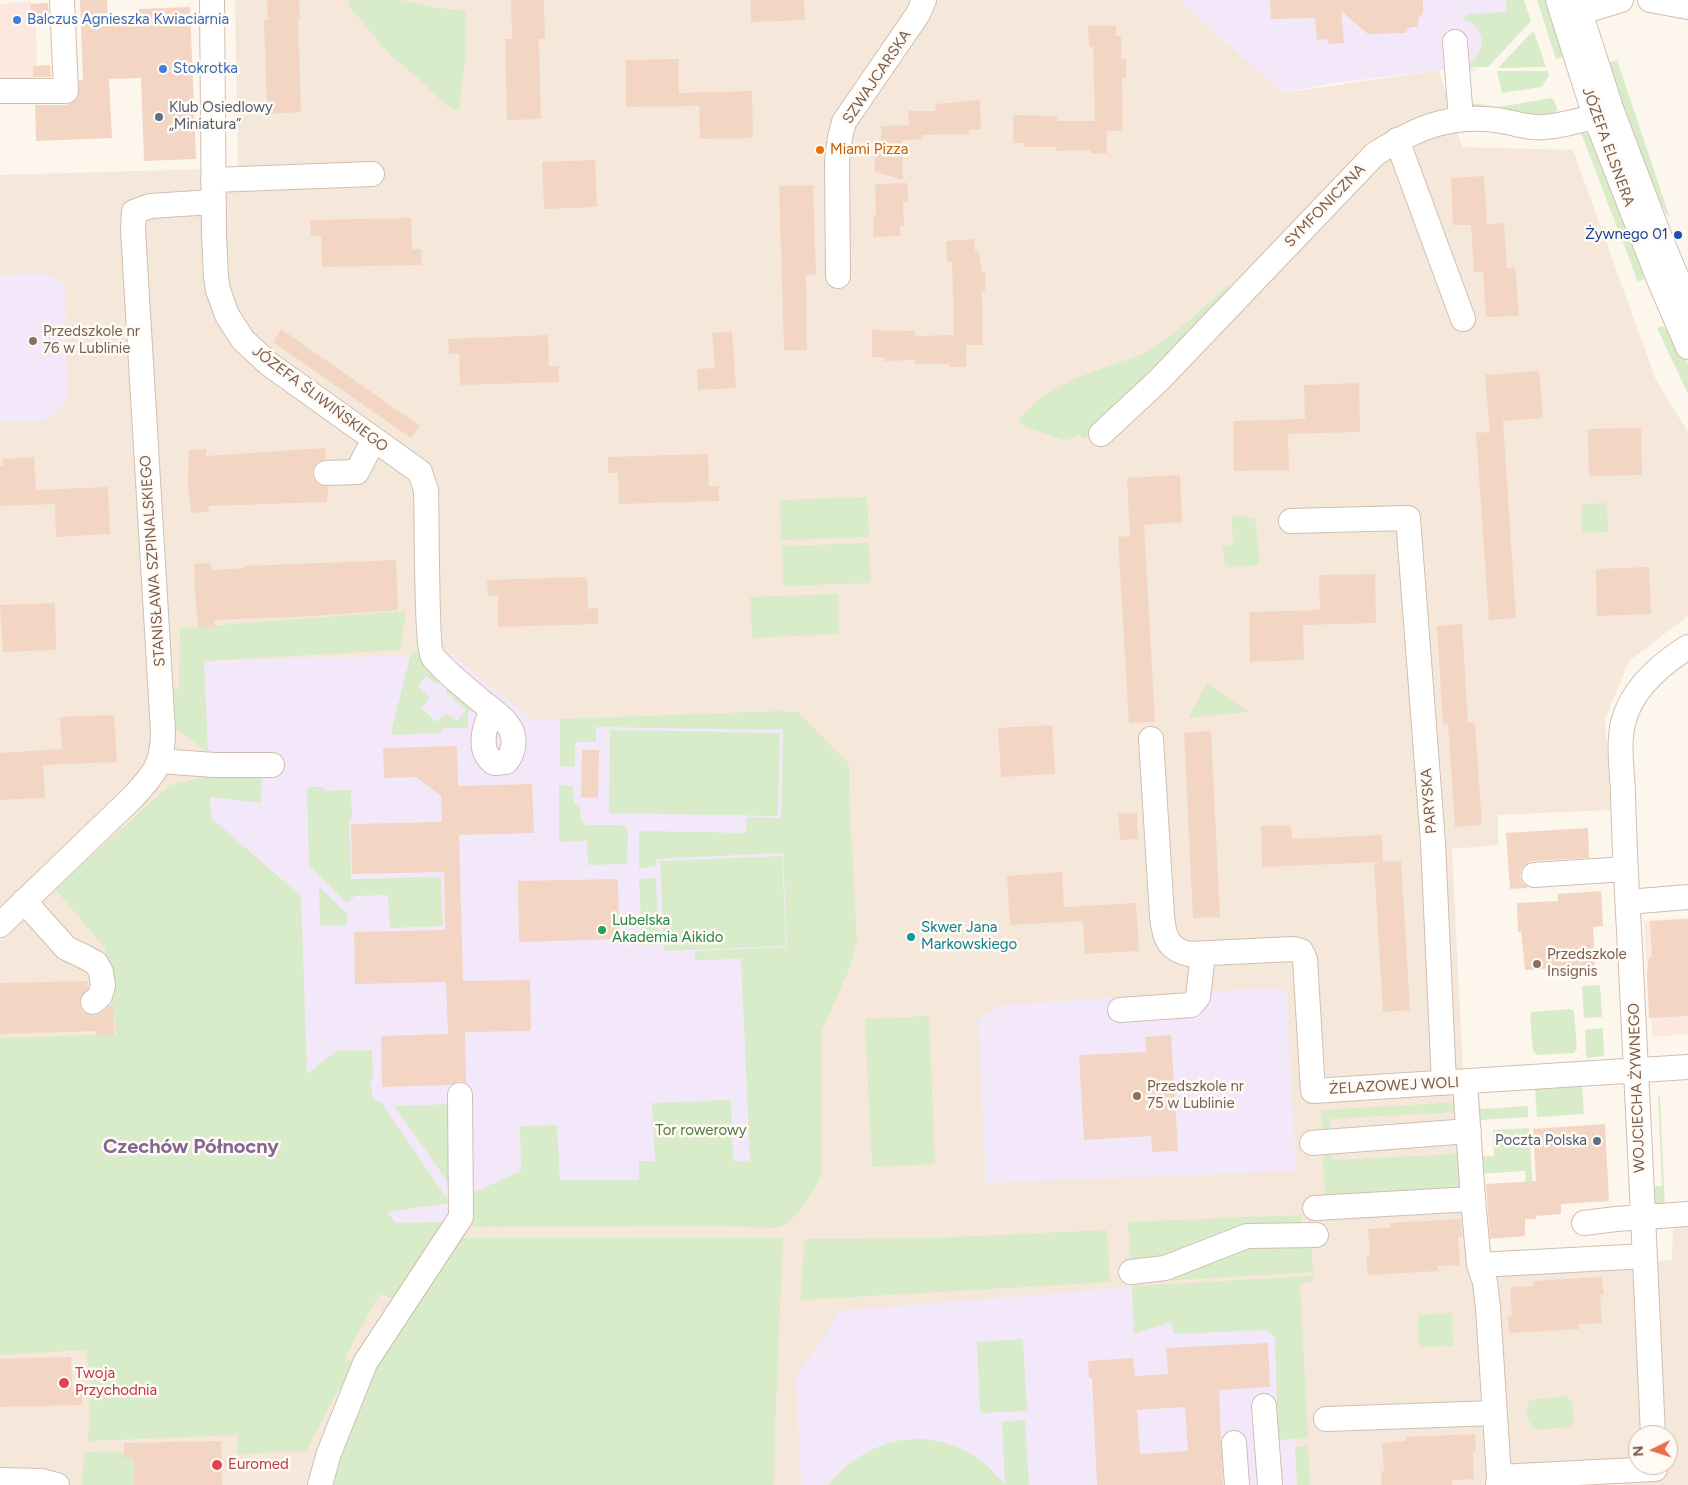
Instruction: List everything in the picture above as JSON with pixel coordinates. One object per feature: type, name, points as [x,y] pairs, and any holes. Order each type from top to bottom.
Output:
[{"type":"street","points":[[0,91],[66,91],[62,0]]},
{"type":"street","name":"JÓZEFA ŚLIWIŃSKIEGO","points":[[212,0],[213,191],[216,278],[227,316],[243,340],[268,364],[420,472],[426,490],[429,626],[432,656],[446,671],[492,710]]},
{"type":"street","name":"SZWAJCARSKA","points":[[838,276],[837,161],[844,122],[918,14],[924,0]]},
{"type":"street","points":[[1570,7],[1621,0]]},
{"type":"street","points":[[1650,0],[1688,7]]},
{"type":"street","name":"JÓZEFA ELSNERA","points":[[1570,7],[1603,114],[1657,273],[1688,347]]},
{"type":"street","points":[[1456,42],[1460,119]]},
{"type":"street","name":"JÓZEFA ELSNERA","points":[[1603,114],[1659,235],[1688,304]]},
{"type":"street","name":"SYMFONICZNA","points":[[1101,434],[1159,380],[1375,154],[1397,140],[1422,128],[1460,119],[1498,120],[1531,127],[1545,127],[1603,114]]},
{"type":"street","points":[[1397,140],[1462,318]]},
{"type":"street","points":[[213,191],[372,174]]},
{"type":"street","name":"STANISŁAWA SZPINALSKIEGO","points":[[0,925],[24,900],[134,797],[153,774],[160,762],[163,731],[133,240],[134,212],[150,206],[213,191]]},
{"type":"street","points":[[326,473],[357,472],[374,439]]},
{"type":"street","name":"PARYSKA","points":[[1291,521],[1408,518],[1432,844],[1455,1082],[1469,1132],[1479,1265],[1485,1282],[1488,1308],[1498,1481]]},
{"type":"street","name":"WOJCIECHA ŻYWNEGO","points":[[1652,1425],[1621,748],[1625,717],[1640,688],[1670,659],[1688,647]]},
{"type":"street","name":"ŻELAZOWEJ WOLI","points":[[1151,739],[1164,932],[1167,940],[1181,952],[1203,954],[1294,949],[1302,951],[1305,959],[1313,1091],[1688,1067]]},
{"type":"street","points":[[160,762],[214,765],[272,765]]},
{"type":"street","points":[[1534,874],[1626,869]]},
{"type":"street","points":[[1628,902],[1688,898]]},
{"type":"street","points":[[24,900],[66,948],[81,954],[99,967],[102,972],[103,985],[100,996],[92,1002]]},
{"type":"street","points":[[1120,1010],[1192,1005],[1198,997],[1203,954]]},
{"type":"street","points":[[320,1485],[329,1453],[365,1364],[461,1217],[460,1096]]},
{"type":"street","points":[[1312,1143],[1469,1132]]},
{"type":"street","points":[[1315,1208],[1473,1199]]},
{"type":"street","points":[[1584,1223],[1688,1214]]},
{"type":"street","points":[[1131,1272],[1165,1268],[1247,1236],[1316,1234]]},
{"type":"street","points":[[1479,1265],[1644,1256]]},
{"type":"street","points":[[1264,1406],[1270,1485]]},
{"type":"street","points":[[1326,1419],[1495,1414]]},
{"type":"street","points":[[1234,1443],[1237,1485]]},
{"type":"street","points":[[1498,1481],[1628,1474]]},
{"type":"street","points":[[0,1480],[42,1481],[57,1485]]},
{"type":"shaded area","points":[[235,0],[1179,0],[1283,93],[1439,70],[1462,147],[1573,150],[1656,380],[1688,432],[1688,616],[1629,661],[1605,720],[1611,810],[1498,815],[1498,845],[1452,849],[1473,1273],[1672,1260],[1673,1227],[1688,1226],[1688,1485],[0,1485],[0,175],[238,168]]},
{"type":"shaded area","points":[[1179,0],[1521,0],[1528,18],[1472,73],[1439,70],[1327,84],[1283,93]]},
{"type":"shaded area","points":[[31,1],[31,22],[36,22],[37,65],[33,66],[34,83],[0,85],[0,4]]},
{"type":"shaded area","name":"Przedszkole nr 76 w Lublinie","points":[[48,274],[65,286],[67,396],[61,408],[45,421],[0,421],[0,275]]},
{"type":"shaded area","points":[[451,654],[533,720],[778,711],[789,724],[808,1134],[715,1219],[470,1217],[447,1222],[396,1223],[308,1092],[301,896],[211,818],[209,776],[216,756],[208,752],[204,661]]},
{"type":"shaded area","points":[[1688,918],[1688,1034],[1653,1037],[1648,997],[1644,921]]},
{"type":"shaded area","name":"Przedszkole nr 75 w Lublinie","points":[[1268,988],[1286,990],[1296,1171],[986,1183],[978,1020],[1000,1005]]},
{"type":"shaded area","points":[[1287,1279],[1297,1485],[801,1485],[796,1375],[823,1340],[839,1311],[1122,1288]]},
{"type":"green space","points":[[349,0],[400,0],[432,7],[466,11],[465,57],[459,111],[447,106],[418,78],[391,56],[348,5]]},
{"type":"green space","points":[[1506,0],[1524,0],[1531,21],[1488,67],[1465,67],[1477,56],[1482,40],[1475,26],[1465,20],[1464,17],[1468,14],[1507,12]]},
{"type":"green space","points":[[1537,0],[1551,0],[1569,55],[1556,59]]},
{"type":"green space","points":[[1534,32],[1546,67],[1498,68]]},
{"type":"green space","points":[[1617,60],[1669,215],[1667,216],[1603,64]]},
{"type":"green space","points":[[1497,71],[1547,71],[1549,76],[1541,87],[1502,93]]},
{"type":"green space","points":[[1551,98],[1557,108],[1557,116],[1551,117],[1475,108],[1471,105],[1471,103],[1498,107]]},
{"type":"green space","points":[[1581,133],[1591,136],[1640,252],[1644,279],[1638,282]]},
{"type":"green space","points":[[1229,285],[1234,289],[1085,439],[1078,434],[1071,439],[1063,440],[1022,425],[1019,421],[1039,399],[1057,388],[1076,378],[1145,353],[1177,331]]},
{"type":"green space","points":[[1663,326],[1676,341],[1688,364],[1688,394],[1657,328]]},
{"type":"green space","points":[[867,497],[869,537],[781,540],[780,500]]},
{"type":"green space","points":[[1607,503],[1608,532],[1582,533],[1581,504]]},
{"type":"green space","points":[[1242,516],[1255,519],[1259,565],[1229,567],[1224,563],[1223,546],[1233,546],[1232,517]]},
{"type":"green space","points":[[869,543],[871,583],[783,586],[782,546]]},
{"type":"green space","points":[[838,594],[839,634],[752,638],[750,597]]},
{"type":"green space","points":[[406,611],[400,650],[204,661],[208,752],[172,727],[168,690],[179,689],[180,628]]},
{"type":"green space","points":[[424,651],[443,680],[434,683],[426,676],[418,686],[430,698],[421,708],[437,722],[446,713],[457,721],[466,710],[446,692],[449,686],[480,711],[468,711],[468,728],[442,728],[441,733],[392,735],[411,653]]},
{"type":"green space","points":[[1207,683],[1249,712],[1188,718]]},
{"type":"green space","name":"Tor rowerowy","points":[[778,711],[798,712],[849,764],[857,941],[850,967],[822,1031],[822,1172],[812,1193],[797,1215],[784,1225],[776,1228],[715,1226],[474,1227],[472,1224],[470,1194],[521,1171],[520,1126],[557,1125],[560,1180],[639,1180],[639,1161],[655,1161],[652,1103],[731,1100],[733,1161],[750,1162],[741,959],[695,960],[695,951],[787,947],[783,853],[656,859],[657,866],[639,868],[639,834],[642,831],[746,833],[747,817],[781,818],[783,730],[596,727],[596,742],[575,742],[575,767],[560,766],[560,719]]},
{"type":"green space","points":[[610,730],[780,733],[778,816],[609,813]]},
{"type":"green space","points":[[262,773],[261,803],[210,797],[211,818],[301,896],[307,1074],[336,1051],[372,1050],[373,1076],[370,1083],[373,1099],[381,1102],[450,1203],[387,1212],[396,1223],[447,1222],[395,1300],[380,1293],[345,1357],[359,1365],[350,1394],[338,1390],[306,1451],[238,1454],[237,1435],[88,1441],[91,1380],[86,1350],[0,1355],[0,1038],[116,1034],[105,948],[55,889],[170,785],[209,776]]},
{"type":"green space","points":[[559,786],[573,786],[574,803],[580,807],[581,821],[587,825],[623,825],[626,827],[628,830],[627,864],[588,865],[587,841],[559,842]]},
{"type":"green space","points":[[309,787],[323,787],[324,791],[351,790],[352,819],[349,819],[351,879],[441,877],[443,926],[390,928],[388,895],[355,896],[347,903],[309,865],[307,789]]},
{"type":"green space","points":[[782,856],[786,946],[664,951],[660,861]]},
{"type":"green space","points":[[656,878],[659,945],[642,945],[639,879]]},
{"type":"green space","points":[[319,886],[347,914],[347,925],[320,926]]},
{"type":"green space","points":[[1600,985],[1602,1017],[1584,1018],[1582,986]]},
{"type":"green space","points":[[1570,1009],[1574,1011],[1577,1049],[1574,1053],[1537,1055],[1533,1051],[1530,1015],[1532,1012]]},
{"type":"green space","points":[[929,1016],[935,1164],[872,1167],[865,1019]]},
{"type":"green space","points":[[1603,1028],[1604,1056],[1588,1058],[1586,1056],[1585,1030]]},
{"type":"green space","points":[[1582,1086],[1584,1114],[1537,1117],[1535,1089]]},
{"type":"green space","points":[[1658,1096],[1660,1096],[1665,1208],[1654,1205],[1649,1187],[1662,1186]]},
{"type":"green space","points":[[1462,1102],[1455,1125],[1454,1112],[1330,1119],[1331,1132],[1322,1126],[1321,1110]]},
{"type":"green space","points":[[1473,1103],[1483,1109],[1528,1106],[1528,1117],[1479,1120]]},
{"type":"green space","points":[[452,1104],[455,1192],[394,1106]]},
{"type":"green space","points":[[1529,1128],[1533,1188],[1526,1189],[1525,1171],[1477,1174],[1476,1157],[1494,1156],[1493,1130]]},
{"type":"green space","points":[[1456,1142],[1460,1143],[1461,1191],[1325,1196],[1323,1157],[1332,1150],[1333,1160],[1456,1154]]},
{"type":"green space","points":[[1301,1215],[1302,1229],[1167,1262],[1130,1264],[1128,1222]]},
{"type":"green space","points":[[1107,1230],[1110,1282],[801,1300],[804,1242],[806,1239],[934,1238]]},
{"type":"green space","points":[[454,1238],[783,1238],[774,1485],[331,1485],[372,1368]]},
{"type":"green space","points":[[1248,1241],[1311,1244],[1313,1272],[1131,1283]]},
{"type":"green space","points":[[1313,1276],[1314,1282],[1300,1283],[1308,1438],[1278,1440],[1275,1337],[1266,1330],[1173,1334],[1172,1322],[1134,1334],[1132,1289],[1134,1286]]},
{"type":"green space","points":[[1452,1313],[1453,1346],[1422,1347],[1418,1341],[1418,1315]]},
{"type":"green space","points":[[1023,1339],[1027,1411],[980,1413],[977,1342]]},
{"type":"green space","points":[[1566,1396],[1572,1401],[1574,1424],[1569,1427],[1535,1430],[1526,1412],[1530,1400]]},
{"type":"green space","points":[[1025,1420],[1029,1485],[828,1485],[843,1469],[860,1456],[878,1447],[897,1441],[917,1439],[937,1441],[957,1447],[981,1461],[1005,1484],[1002,1422]]},
{"type":"green space","points":[[1308,1446],[1310,1485],[1297,1485],[1295,1447]]},
{"type":"green space","points":[[124,1451],[124,1458],[133,1458],[134,1485],[82,1485],[84,1452]]},
{"type":"building","points":[[80,0],[107,0],[108,19],[139,18],[139,9],[190,7],[196,159],[144,161],[141,78],[109,79],[112,138],[36,141],[35,105],[66,105],[78,97],[79,80],[83,80]]},
{"type":"building","points":[[267,0],[299,0],[301,112],[267,114],[264,20],[268,20]]},
{"type":"building","points":[[511,0],[544,0],[545,39],[539,39],[541,119],[507,120],[505,39],[512,39]]},
{"type":"building","points":[[751,0],[804,0],[805,20],[751,22]]},
{"type":"building","points":[[1270,0],[1423,0],[1423,13],[1418,19],[1418,27],[1410,27],[1405,33],[1368,34],[1341,11],[1344,43],[1328,44],[1327,39],[1317,40],[1315,18],[1271,19]]},
{"type":"building","points":[[48,3],[49,22],[31,22],[31,4]]},
{"type":"building","points":[[1116,25],[1116,36],[1121,36],[1121,59],[1126,59],[1126,78],[1122,78],[1123,131],[1107,131],[1107,153],[1091,154],[1090,150],[1056,151],[1057,147],[1024,147],[1024,143],[1013,143],[1013,115],[1057,116],[1057,121],[1095,121],[1093,47],[1089,47],[1088,26]]},
{"type":"building","points":[[679,59],[679,93],[752,91],[753,138],[700,139],[699,106],[626,107],[626,60]]},
{"type":"building","points":[[50,65],[51,77],[33,77],[33,66]]},
{"type":"building","points":[[980,100],[981,129],[969,130],[969,134],[923,135],[923,139],[902,140],[903,180],[875,172],[875,154],[881,154],[881,126],[909,125],[908,111],[936,111],[935,104]]},
{"type":"building","points":[[595,160],[597,207],[544,209],[542,162]]},
{"type":"building","points":[[1484,176],[1487,224],[1504,223],[1507,268],[1515,267],[1519,316],[1486,317],[1483,271],[1474,272],[1471,225],[1453,225],[1451,178]]},
{"type":"building","points":[[907,183],[908,202],[903,202],[904,226],[900,226],[900,236],[873,237],[873,215],[876,215],[875,184]]},
{"type":"building","points":[[813,185],[816,274],[806,275],[807,350],[784,350],[779,186]]},
{"type":"building","points":[[411,218],[412,249],[421,249],[422,265],[322,267],[321,236],[311,236],[310,220]]},
{"type":"building","points":[[975,239],[975,251],[979,251],[982,272],[985,272],[985,291],[982,291],[983,345],[966,345],[966,367],[949,367],[949,364],[915,364],[915,360],[884,361],[884,357],[872,357],[872,330],[915,331],[915,336],[954,335],[952,262],[947,262],[946,241]]},
{"type":"building","points":[[281,329],[420,426],[411,438],[273,342]]},
{"type":"building","points":[[732,331],[736,388],[698,390],[697,369],[715,368],[712,333]]},
{"type":"building","points":[[548,335],[549,366],[559,366],[559,382],[460,385],[459,354],[449,354],[448,339]]},
{"type":"building","points":[[1539,371],[1543,418],[1503,421],[1516,618],[1489,620],[1476,433],[1490,432],[1485,375]]},
{"type":"building","points":[[1359,383],[1360,432],[1288,434],[1289,470],[1234,471],[1233,421],[1305,419],[1304,385]]},
{"type":"building","points":[[1641,428],[1642,475],[1589,476],[1588,429]]},
{"type":"building","points":[[325,448],[326,459],[318,462],[312,474],[314,480],[319,485],[328,487],[327,502],[208,506],[209,512],[191,513],[188,483],[189,450],[206,449],[206,456]]},
{"type":"building","points":[[708,454],[709,486],[719,486],[719,501],[619,504],[618,473],[608,473],[608,457]]},
{"type":"building","points":[[34,457],[36,490],[108,487],[110,534],[56,537],[55,504],[0,506],[0,466],[3,466],[3,459]]},
{"type":"building","points":[[1180,475],[1182,522],[1144,525],[1155,722],[1129,723],[1118,537],[1130,536],[1127,478]]},
{"type":"building","points":[[396,560],[398,610],[283,618],[214,620],[215,627],[198,627],[194,564],[211,563],[211,570],[245,568],[245,566]]},
{"type":"building","points":[[1649,567],[1651,614],[1597,616],[1596,569]]},
{"type":"building","points":[[1375,574],[1376,623],[1303,625],[1304,660],[1250,662],[1249,612],[1320,610],[1319,575]]},
{"type":"building","points":[[587,577],[588,609],[598,608],[598,624],[498,627],[498,595],[488,596],[487,580]]},
{"type":"building","points":[[55,603],[56,650],[3,652],[0,605]]},
{"type":"building","points":[[1462,624],[1468,723],[1475,723],[1482,825],[1455,827],[1448,724],[1443,725],[1437,626]]},
{"type":"building","points":[[114,715],[117,762],[43,765],[45,798],[0,800],[0,753],[62,749],[60,717]]},
{"type":"building","points":[[1052,725],[1055,774],[1001,777],[998,728]]},
{"type":"building","points":[[1211,731],[1220,917],[1193,918],[1184,733]]},
{"type":"building","points":[[457,746],[458,786],[532,784],[534,833],[459,835],[463,981],[530,980],[531,1031],[465,1032],[466,1083],[459,1081],[451,1085],[382,1087],[381,1036],[448,1034],[446,982],[355,984],[354,932],[445,930],[444,872],[352,874],[351,824],[442,822],[441,796],[416,777],[384,778],[383,748]]},
{"type":"building","points":[[582,750],[599,750],[598,798],[581,797]]},
{"type":"building","points":[[1137,813],[1138,839],[1120,840],[1118,814]]},
{"type":"building","points":[[1291,825],[1292,839],[1382,835],[1383,862],[1401,861],[1410,1010],[1383,1012],[1374,863],[1382,862],[1262,867],[1261,826]]},
{"type":"building","points":[[1588,828],[1589,858],[1533,861],[1527,863],[1520,875],[1522,882],[1528,888],[1510,889],[1506,833]]},
{"type":"building","points":[[1062,872],[1064,907],[1136,903],[1139,951],[1085,954],[1083,921],[1010,925],[1007,876]]},
{"type":"building","points":[[618,879],[619,939],[519,942],[518,881]]},
{"type":"building","points":[[1601,891],[1603,926],[1593,927],[1595,966],[1525,970],[1521,932],[1518,932],[1517,903],[1558,901],[1558,894]]},
{"type":"building","points":[[1688,919],[1688,1016],[1649,1018],[1647,975],[1649,957],[1652,957],[1650,921]]},
{"type":"building","points":[[87,981],[88,989],[80,998],[82,1011],[88,1015],[95,1016],[110,1005],[113,1005],[114,1035],[96,1035],[96,1031],[0,1034],[0,983]]},
{"type":"building","points":[[1171,1035],[1178,1151],[1152,1152],[1151,1136],[1084,1140],[1079,1055],[1146,1052],[1145,1037]]},
{"type":"building","points":[[1605,1124],[1609,1201],[1561,1204],[1561,1214],[1536,1216],[1536,1219],[1525,1219],[1525,1236],[1490,1239],[1486,1184],[1536,1181],[1533,1129]]},
{"type":"building","points":[[1461,1219],[1462,1237],[1458,1237],[1460,1265],[1438,1266],[1438,1271],[1368,1275],[1366,1257],[1370,1257],[1368,1229],[1390,1228],[1390,1223]]},
{"type":"building","points":[[1602,1277],[1604,1295],[1600,1295],[1602,1323],[1579,1324],[1579,1329],[1509,1333],[1508,1316],[1512,1315],[1510,1287],[1533,1286],[1533,1281]]},
{"type":"building","points":[[1268,1343],[1270,1387],[1219,1390],[1223,1485],[1097,1485],[1092,1378],[1089,1378],[1088,1361],[1133,1358],[1135,1376],[1168,1374],[1166,1348]],"holes":[[[1185,1407],[1188,1451],[1140,1454],[1137,1410]]]},
{"type":"building","points":[[71,1357],[72,1389],[82,1389],[82,1405],[0,1407],[0,1359]]},
{"type":"building","points":[[1475,1434],[1476,1451],[1473,1451],[1474,1479],[1452,1480],[1452,1485],[1381,1485],[1381,1471],[1384,1471],[1382,1443],[1406,1441],[1406,1437]]},
{"type":"building","points":[[221,1441],[222,1485],[134,1485],[133,1458],[124,1458],[124,1443]]},
{"type":"place","name":"Balczus Agnieszka Kwiaciarnia","points":[[17,20]]},
{"type":"place","name":"Stokrotka","points":[[163,69]]},
{"type":"place","name":"Klub Osiedlowy „Miniatura”","points":[[159,117]]},
{"type":"place","name":"Miami Pizza","points":[[820,150]]},
{"type":"place","name":"Żywnego 01","points":[[1678,235]]},
{"type":"place","name":"Przedszkole nr 76 w Lublinie","points":[[33,341]]},
{"type":"place","name":"Lubelska Akademia Aikido","points":[[602,930]]},
{"type":"place","name":"Skwer Jana Markowskiego","points":[[911,937]]},
{"type":"place","name":"Przedszkole Insignis","points":[[1537,964]]},
{"type":"place","name":"Przedszkole nr 75 w Lublinie","points":[[1137,1096]]},
{"type":"place","name":"Poczta Polska","points":[[1597,1141]]},
{"type":"place","name":"Twoja Przychodnia","points":[[64,1383]]},
{"type":"place","name":"Euromed","points":[[217,1465]]},
{"type":"district","name":"Czechów Północny","points":[[191,1147]]}]
